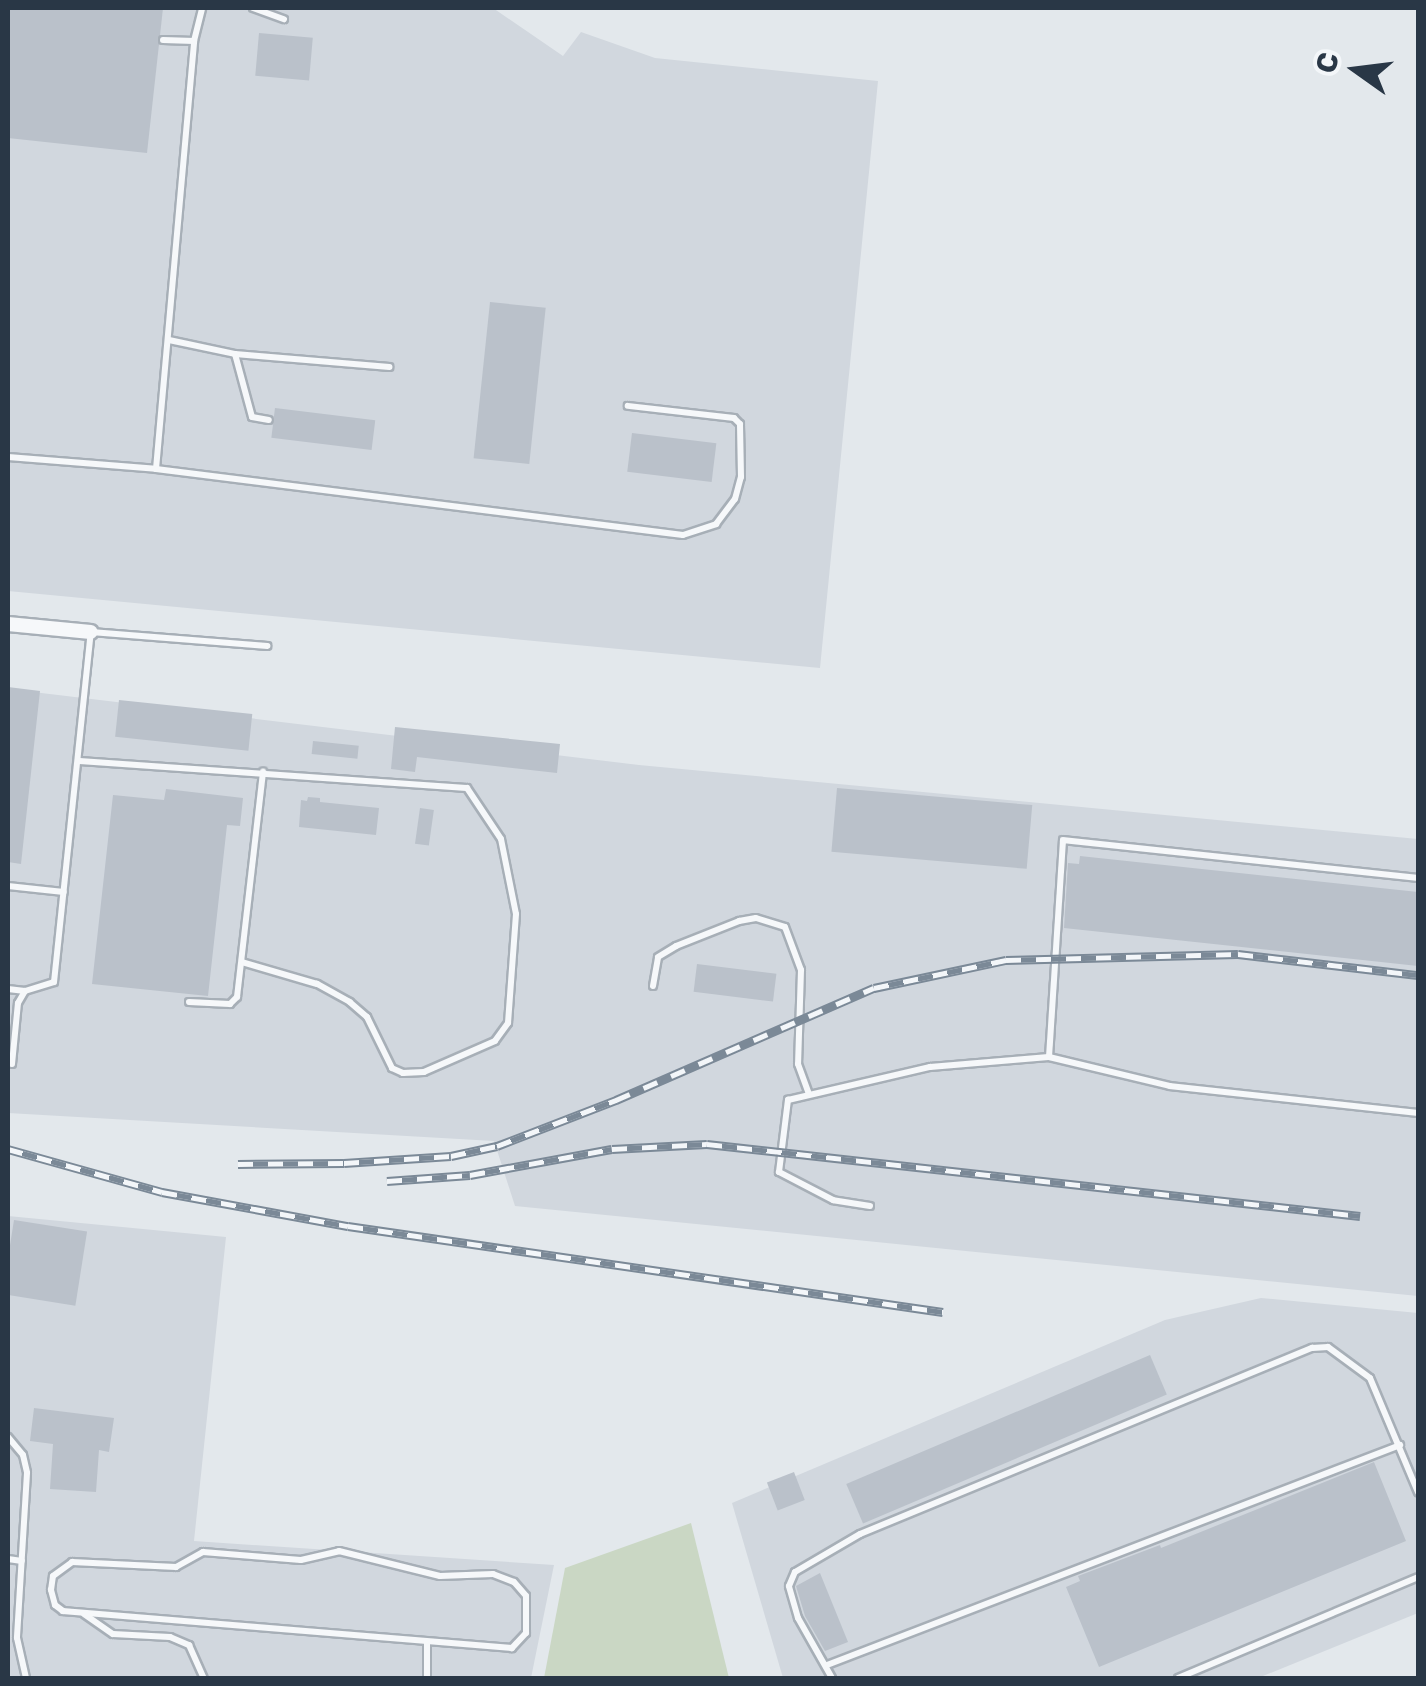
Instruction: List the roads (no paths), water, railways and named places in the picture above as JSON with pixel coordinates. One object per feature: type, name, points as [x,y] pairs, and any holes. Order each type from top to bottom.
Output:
[{"type":"street","points":[[8,624],[91,632]]},
{"type":"lane","points":[[156,469],[194,41],[202,8]]},
{"type":"lane","points":[[254,8],[284,19]]},
{"type":"lane","points":[[163,40],[194,41]]},
{"type":"lane","points":[[169,340],[235,354],[389,367]]},
{"type":"lane","points":[[235,354],[252,417],[269,420]]},
{"type":"lane","points":[[8,456],[156,469],[684,535],[716,524],[736,500],[741,476],[740,424],[734,418],[628,406]]},
{"type":"lane","points":[[8,989],[26,991],[54,982],[91,632],[267,646]]},
{"type":"lane","points":[[79,761],[467,788],[500,839],[516,914],[508,1023],[495,1041],[424,1072],[404,1074],[392,1068],[367,1018],[350,1002],[318,984],[242,962]]},
{"type":"lane","points":[[189,1002],[230,1004],[237,997],[263,771]]},
{"type":"lane","points":[[1049,1057],[1063,840],[1418,878]]},
{"type":"lane","points":[[8,886],[64,892]]},
{"type":"lane","points":[[653,986],[658,957],[676,946],[740,920],[756,918],[785,926],[800,970],[798,1064],[809,1094]]},
{"type":"lane","points":[[12,1064],[18,1003],[26,991]]},
{"type":"lane","points":[[870,1206],[833,1200],[778,1172],[788,1100],[930,1067],[1049,1057],[1170,1086],[1418,1113]]},
{"type":"lane","points":[[832,1678],[798,1618],[790,1586],[795,1572],[860,1534],[1312,1348],[1328,1346],[1370,1378],[1418,1492]]},
{"type":"lane","points":[[8,1437],[24,1455],[27,1473],[17,1638],[26,1678]]},
{"type":"lane","points":[[827,1665],[1400,1445]]},
{"type":"lane","points":[[339,1551],[440,1576],[493,1574],[514,1582],[526,1596],[526,1633],[512,1648],[81,1612],[55,1605],[50,1590],[52,1576],[72,1562],[176,1566],[203,1552],[301,1560],[339,1551]]},
{"type":"lane","points":[[8,1559],[22,1562]]},
{"type":"lane","points":[[1178,1678],[1418,1577]]},
{"type":"lane","points":[[81,1612],[114,1634],[170,1638],[188,1646],[204,1678]]},
{"type":"lane","points":[[8,1640],[17,1638]]},
{"type":"lane","points":[[427,1642],[427,1678]]},
{"type":"railway","points":[[238,1164],[451,1156],[497,1146],[616,1100],[874,988],[1006,960],[1238,954],[1418,975]]},
{"type":"railway","points":[[387,1181],[470,1175],[612,1149],[707,1144],[1360,1216]]},
{"type":"railway","points":[[8,1149],[162,1192],[348,1226],[943,1312]]}]
